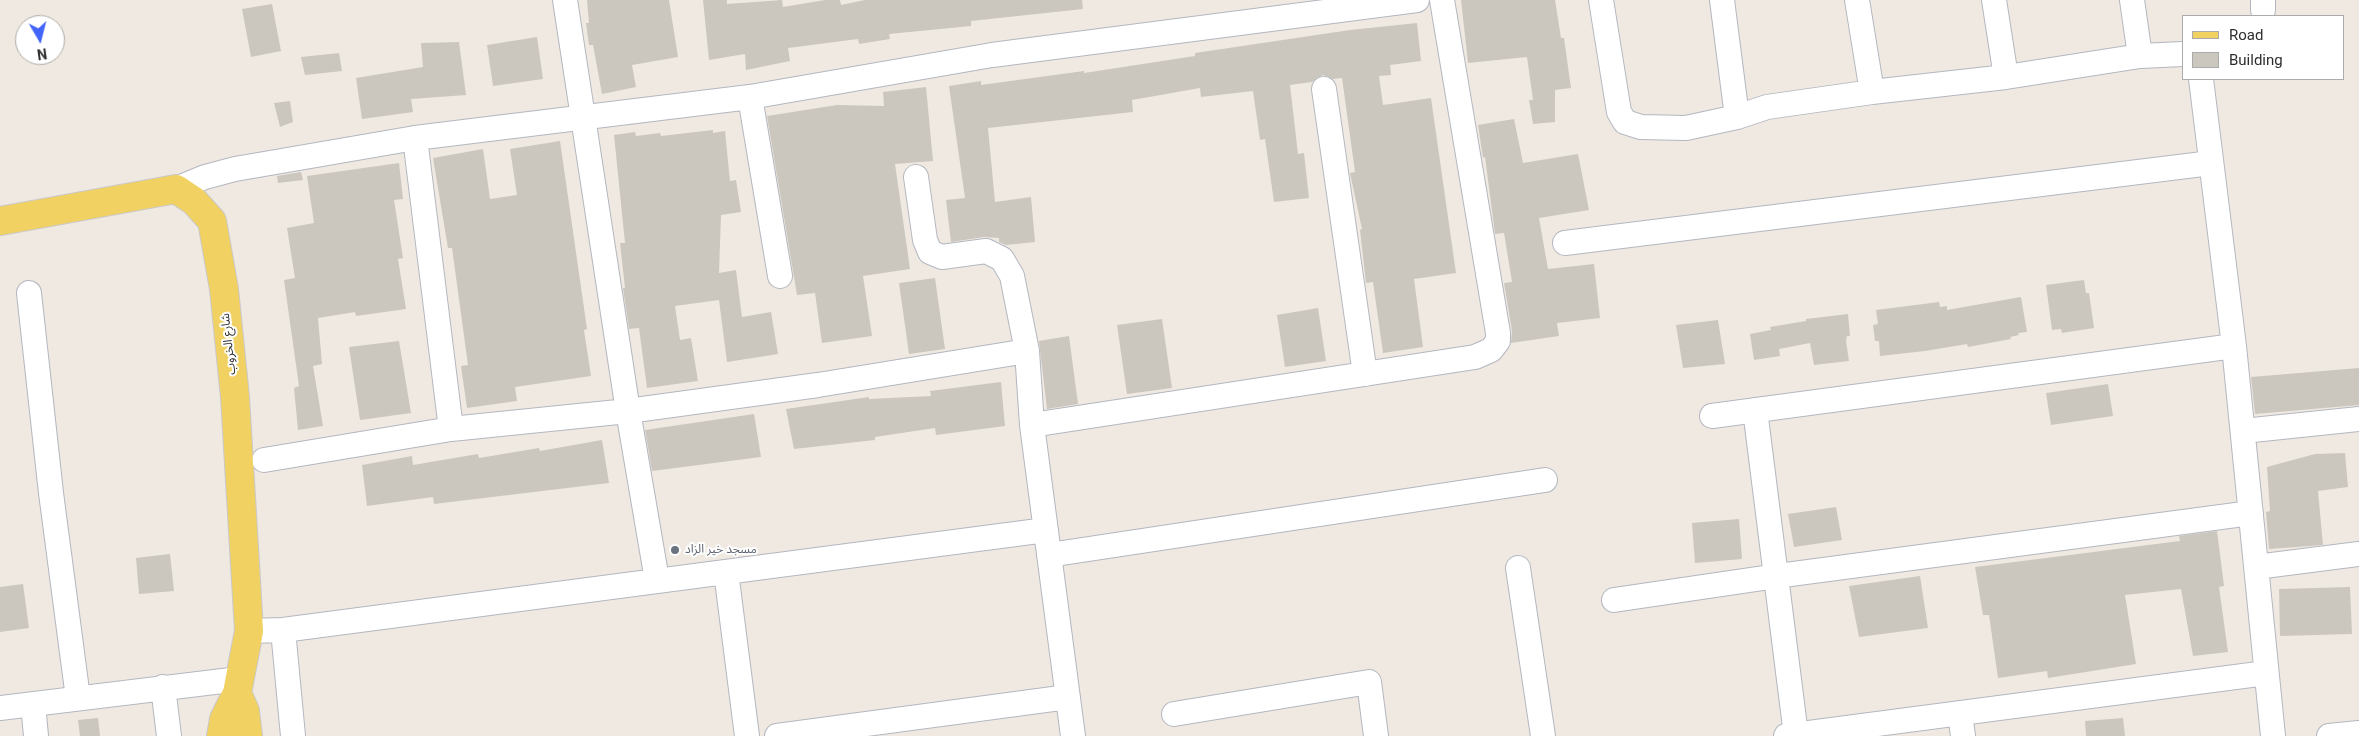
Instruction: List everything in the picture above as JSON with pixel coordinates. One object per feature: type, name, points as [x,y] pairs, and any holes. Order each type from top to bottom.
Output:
[{"type":"main road","points":[[0,221],[176,190]]},
{"type":"main road","name":"شارع الخروب","points":[[176,190],[194,201],[212,221],[224,289],[235,397],[249,631],[238,686],[224,719],[221,736]]},
{"type":"main road","points":[[238,686],[246,711],[248,736]]},
{"type":"street","points":[[565,0],[628,411],[657,580]]},
{"type":"street","points":[[176,190],[206,177],[235,169],[415,138],[750,97],[992,55],[1417,0]]},
{"type":"street","points":[[1032,425],[1475,357],[1492,350],[1498,341],[1498,333],[1442,0]]},
{"type":"street","points":[[1601,0],[1619,112],[1625,122],[1641,127],[1686,128],[1737,117],[1767,107],[1872,92],[2006,77],[2140,56],[2182,54]]},
{"type":"street","points":[[1722,0],[1737,117]]},
{"type":"street","points":[[1857,0],[1872,92]]},
{"type":"street","points":[[1994,0],[2006,77]]},
{"type":"street","points":[[2132,0],[2140,56]]},
{"type":"street","points":[[2201,80],[2234,346],[2273,736]]},
{"type":"street","points":[[1324,89],[1364,374]]},
{"type":"street","points":[[750,97],[780,276]]},
{"type":"street","points":[[415,138],[451,429]]},
{"type":"street","points":[[1565,243],[2212,163]]},
{"type":"street","points":[[916,177],[925,240],[930,252],[942,257],[986,251],[1002,259],[1008,266],[1012,276],[1027,351],[1032,425],[1073,736]]},
{"type":"street","points":[[29,293],[51,493],[78,698]]},
{"type":"street","points":[[1712,416],[2234,346]]},
{"type":"street","points":[[264,460],[451,429],[628,411],[818,385],[1027,351]]},
{"type":"street","points":[[1755,410],[1777,576],[1791,735],[1962,725],[2266,673]]},
{"type":"street","points":[[2243,431],[2359,419]]},
{"type":"street","points":[[1049,555],[1545,480]]},
{"type":"street","points":[[1614,600],[1777,576],[2251,513]]},
{"type":"street","points":[[249,631],[283,630],[1046,530]]},
{"type":"street","points":[[2256,566],[2359,554]]},
{"type":"street","points":[[1518,568],[1543,736]]},
{"type":"street","points":[[726,572],[747,736]]},
{"type":"street","points":[[283,630],[293,736]]},
{"type":"street","points":[[1174,714],[1369,682],[1376,736]]},
{"type":"street","points":[[0,708],[163,687],[238,686]]},
{"type":"street","points":[[163,687],[169,736]]},
{"type":"street","points":[[777,736],[1068,697]]},
{"type":"street","points":[[33,704],[36,736]]},
{"type":"street","points":[[2329,736],[2359,733]]},
{"type":"building","points":[[587,0],[669,0],[678,57],[632,65],[636,87],[602,94],[593,45],[589,45],[586,23],[589,23]]},
{"type":"building","points":[[703,0],[727,0],[727,4],[782,0],[783,7],[825,0],[840,0],[841,5],[865,0],[1082,0],[1083,9],[971,21],[971,26],[889,34],[890,39],[859,44],[858,39],[788,48],[790,61],[746,70],[745,54],[709,60]]},
{"type":"building","points":[[1461,0],[1555,0],[1561,38],[1564,38],[1571,88],[1555,90],[1555,122],[1533,124],[1529,100],[1533,100],[1527,57],[1468,63]]},
{"type":"building","points":[[272,4],[281,51],[251,57],[242,9]]},
{"type":"building","points":[[1417,23],[1421,61],[1390,65],[1391,75],[1379,76],[1383,105],[1431,98],[1456,273],[1414,279],[1423,347],[1383,353],[1373,282],[1366,283],[1360,230],[1362,229],[1350,173],[1355,172],[1342,78],[1333,79],[1323,75],[1312,82],[1290,85],[1298,154],[1304,153],[1309,198],[1274,202],[1265,139],[1260,140],[1253,91],[1201,97],[1200,88],[1132,100],[1133,112],[988,128],[995,202],[1031,197],[1035,242],[1006,245],[999,242],[999,238],[984,237],[951,242],[946,200],[965,198],[949,86],[981,81],[981,85],[1084,71],[1084,73],[1195,56],[1195,53],[1350,30]]},
{"type":"building","points":[[537,37],[543,79],[493,86],[487,45]]},
{"type":"building","points":[[459,42],[466,95],[411,99],[413,112],[362,119],[356,78],[423,67],[421,43]]},
{"type":"building","points":[[339,53],[342,71],[305,75],[301,57]]},
{"type":"building","points":[[926,87],[933,161],[895,164],[910,269],[863,276],[872,336],[822,343],[815,293],[797,295],[767,116],[837,105],[884,106],[883,92]]},
{"type":"building","points":[[290,101],[293,122],[280,127],[274,103]]},
{"type":"building","points":[[1514,119],[1523,163],[1578,154],[1589,210],[1539,218],[1548,269],[1594,264],[1600,318],[1557,323],[1559,336],[1511,343],[1512,331],[1504,283],[1512,282],[1504,233],[1495,234],[1485,157],[1483,158],[1478,125]]},
{"type":"building","points":[[713,130],[713,133],[725,131],[730,181],[736,180],[741,212],[721,215],[719,273],[736,270],[742,317],[771,312],[778,354],[727,362],[719,300],[675,306],[680,340],[691,338],[698,381],[647,388],[639,328],[629,329],[623,288],[625,288],[620,243],[625,243],[614,135],[635,132],[636,136],[660,133],[661,136]]},
{"type":"building","points":[[560,141],[587,329],[584,330],[591,376],[515,387],[517,401],[467,408],[461,366],[468,365],[452,248],[448,248],[433,158],[483,149],[490,199],[517,195],[510,149]]},
{"type":"building","points":[[399,163],[403,199],[394,200],[403,258],[398,259],[406,309],[356,316],[355,312],[318,318],[322,364],[313,366],[323,426],[298,430],[294,388],[299,386],[284,280],[295,278],[287,228],[314,223],[307,176]]},
{"type":"building","points":[[301,172],[303,180],[278,183],[277,176]]},
{"type":"building","points":[[935,278],[945,349],[909,354],[899,283]]},
{"type":"building","points":[[2084,280],[2086,293],[2089,293],[2094,328],[2062,333],[2061,329],[2052,330],[2046,285]]},
{"type":"building","points":[[2021,297],[2027,332],[2018,333],[2019,335],[2010,337],[2011,339],[1968,347],[1967,344],[1880,356],[1879,341],[1875,341],[1873,325],[1878,324],[1876,310],[1939,302],[1940,307],[1947,306],[1947,310]]},
{"type":"building","points":[[1318,308],[1326,361],[1285,367],[1277,315]]},
{"type":"building","points":[[1848,314],[1850,336],[1847,336],[1846,341],[1849,361],[1814,365],[1810,343],[1779,349],[1780,356],[1754,360],[1750,334],[1771,330],[1770,327],[1806,321],[1806,319]]},
{"type":"building","points":[[1162,319],[1172,388],[1127,394],[1117,325]]},
{"type":"building","points":[[1718,320],[1725,364],[1683,368],[1676,325]]},
{"type":"building","points":[[1069,336],[1078,404],[1047,409],[1039,341]]},
{"type":"building","points":[[399,341],[411,413],[360,420],[349,347]]},
{"type":"building","points":[[2359,368],[2359,405],[2255,414],[2251,377]]},
{"type":"building","points":[[1001,382],[1005,426],[936,435],[935,428],[875,437],[875,440],[794,449],[786,409],[869,397],[869,399],[931,396],[930,391]]},
{"type":"building","points":[[2108,384],[2113,416],[2051,425],[2046,393]]},
{"type":"building","points":[[754,414],[761,457],[652,471],[645,430]]},
{"type":"building","points":[[602,440],[609,483],[434,504],[433,497],[367,506],[362,465],[412,456],[413,465],[478,454],[479,458],[539,448],[540,451]]},
{"type":"building","points":[[2345,453],[2348,487],[2318,491],[2323,545],[2269,549],[2266,512],[2270,511],[2267,467],[2315,454]]},
{"type":"building","points":[[1836,507],[1842,540],[1794,547],[1788,514]]},
{"type":"building","points":[[1739,519],[1742,559],[1695,563],[1692,523]]},
{"type":"building","points":[[2217,531],[2224,586],[2219,587],[2228,652],[2193,656],[2181,589],[2125,595],[2136,664],[2048,678],[2047,671],[1998,678],[1989,615],[1983,615],[1975,567],[2180,541],[2179,536]]},
{"type":"building","points":[[170,554],[174,591],[139,594],[136,558]]},
{"type":"building","points":[[1920,576],[1928,628],[1859,637],[1849,586]]},
{"type":"building","points":[[23,584],[29,628],[0,632],[0,587]]},
{"type":"building","points":[[2350,587],[2352,634],[2280,636],[2279,589]]},
{"type":"building","points":[[98,718],[100,736],[80,736],[78,720]]},
{"type":"building","points":[[2123,718],[2125,736],[2086,736],[2085,721]]},
{"type":"place","name":"مسجد خير الزاد","points":[[675,550]]}]
